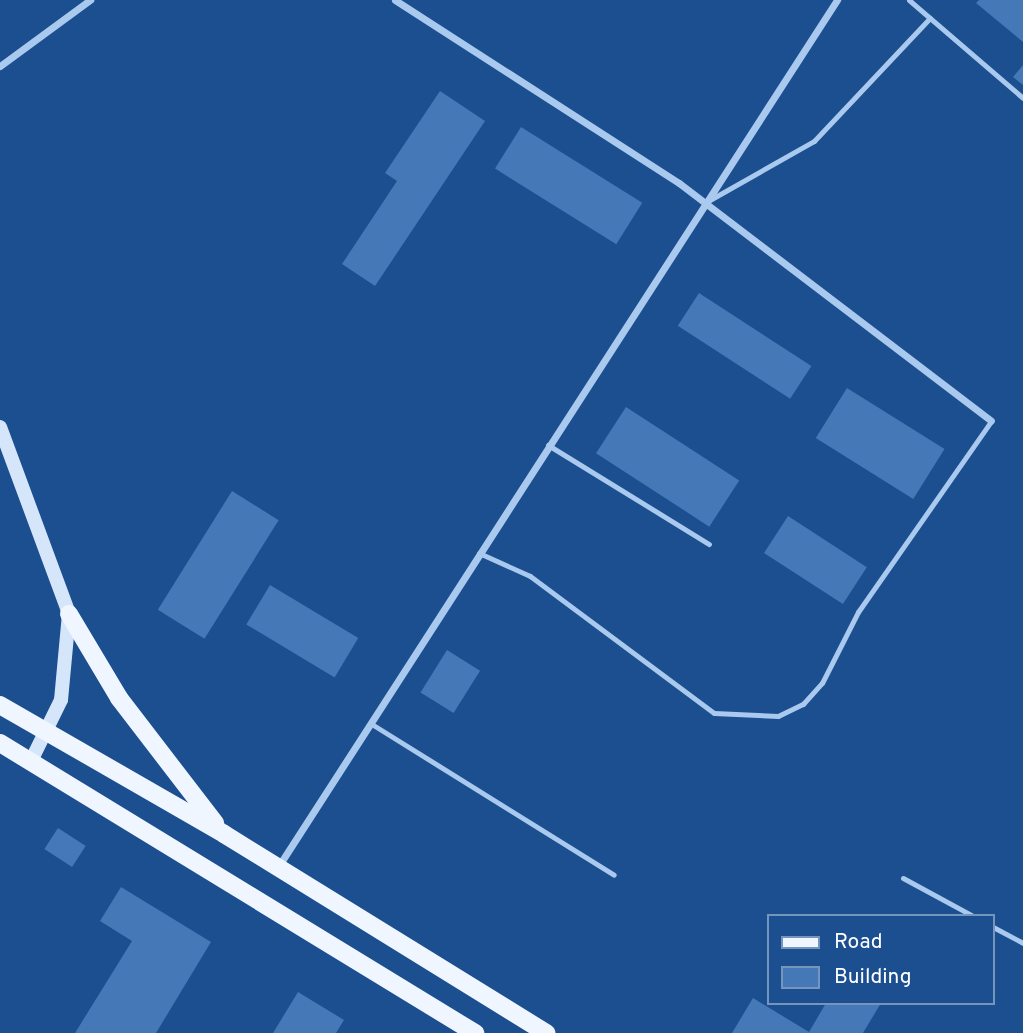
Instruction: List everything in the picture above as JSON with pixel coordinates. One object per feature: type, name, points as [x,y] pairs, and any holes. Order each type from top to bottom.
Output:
[{"type":"main road","points":[[69,614],[119,698],[224,834]]},
{"type":"main road","points":[[0,705],[48,730],[224,834],[546,1033]]},
{"type":"main road","points":[[0,743],[475,1033]]},
{"type":"street","points":[[0,65],[90,0]]},
{"type":"street","points":[[395,0],[705,202],[991,421]]},
{"type":"street","points":[[278,867],[837,0]]},
{"type":"street","points":[[0,427],[69,614],[68,673],[48,730],[31,761]]},
{"type":"lane","points":[[909,0],[1023,98]]},
{"type":"lane","points":[[705,202],[814,141],[930,18]]},
{"type":"lane","points":[[478,553],[540,583],[714,713],[778,716],[803,704],[822,683],[858,612],[991,421]]},
{"type":"lane","points":[[548,445],[709,544]]},
{"type":"lane","points":[[370,723],[614,875]]},
{"type":"lane","points":[[903,878],[969,914]]},
{"type":"lane","points":[[995,928],[1023,943]]},
{"type":"building","points":[[979,0],[1023,0],[1023,42],[976,3]]},
{"type":"building","points":[[1023,65],[1023,85],[1013,77]]},
{"type":"building","points":[[440,91],[485,121],[375,286],[342,264],[397,181],[385,173]]},
{"type":"building","points":[[521,127],[642,203],[616,244],[495,169]]},
{"type":"building","points":[[699,293],[811,366],[790,399],[678,326]]},
{"type":"building","points":[[847,388],[945,449],[913,499],[816,438]]},
{"type":"building","points":[[626,407],[739,481],[709,527],[596,453]]},
{"type":"building","points":[[232,491],[279,520],[204,639],[158,610]]},
{"type":"building","points":[[788,516],[867,567],[843,604],[764,553]]},
{"type":"building","points":[[270,585],[358,638],[335,677],[246,624]]},
{"type":"building","points":[[447,650],[480,671],[454,713],[421,692]]},
{"type":"building","points":[[58,828],[86,846],[72,867],[44,849]]},
{"type":"building","points":[[121,887],[211,942],[156,1033],[75,1033],[132,941],[100,921]]},
{"type":"building","points":[[298,992],[344,1020],[336,1033],[273,1033]]},
{"type":"building","points":[[753,998],[809,1032],[825,1005],[880,1005],[863,1033],[732,1033]]}]
